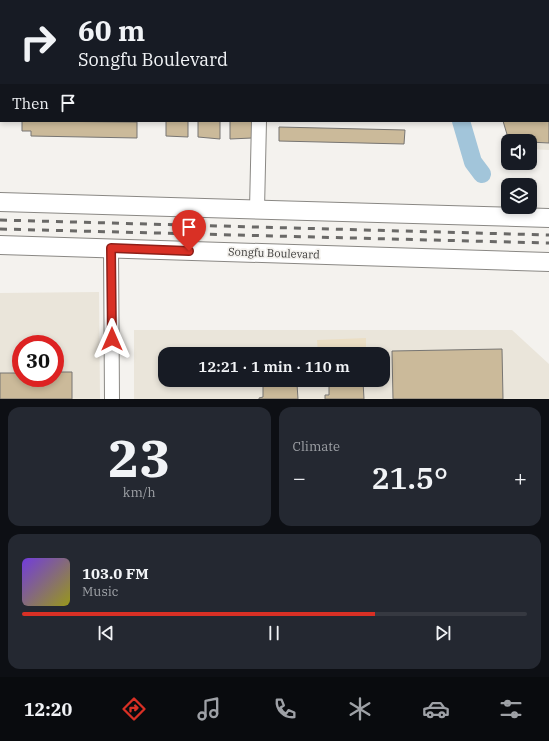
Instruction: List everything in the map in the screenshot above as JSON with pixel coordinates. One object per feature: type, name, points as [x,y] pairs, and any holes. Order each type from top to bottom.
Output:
[{"type":"main road","points":[[0,202],[549,218]]},
{"type":"main road","name":"Songfu Boulevard","points":[[0,245],[548,262]]},
{"type":"street","points":[[257,209],[259,122]]},
{"type":"street","points":[[111,248],[112,399]]},
{"type":"shaded area","points":[[503,122],[549,122],[549,150],[537,149],[537,134],[507,134]]},
{"type":"shaded area","points":[[99,292],[100,399],[0,399],[0,293]]},
{"type":"shaded area","points":[[134,330],[512,330],[549,364],[549,399],[134,399]]},
{"type":"shaded area","points":[[366,338],[366,347],[318,347],[317,340]]},
{"type":"building","points":[[22,122],[137,122],[137,138],[31,136],[31,131],[22,131]]},
{"type":"building","points":[[166,122],[188,122],[188,137],[166,136]]},
{"type":"building","points":[[198,122],[220,122],[220,139],[198,137]]},
{"type":"building","points":[[230,122],[252,122],[252,138],[230,139]]},
{"type":"building","points":[[503,122],[549,122],[549,143],[537,142],[537,134],[507,134]]},
{"type":"building","points":[[279,127],[405,130],[404,144],[279,141]]},
{"type":"building","points":[[502,349],[503,399],[393,399],[392,351]]},
{"type":"building","points":[[64,372],[72,372],[72,399],[0,399],[0,373],[12,373],[12,387],[64,387]]},
{"type":"building","points":[[263,387],[297,387],[298,399],[259,399],[263,397]]},
{"type":"building","points":[[329,387],[363,387],[364,399],[325,399],[325,395],[329,395]]},
{"type":"waterway","points":[[461,122],[473,162],[482,174]]},
{"type":"railway","points":[[0,220],[549,235]]},
{"type":"railway","points":[[0,229],[549,243]]},
{"type":"route","points":[[112,339],[111,248],[189,251]]}]
